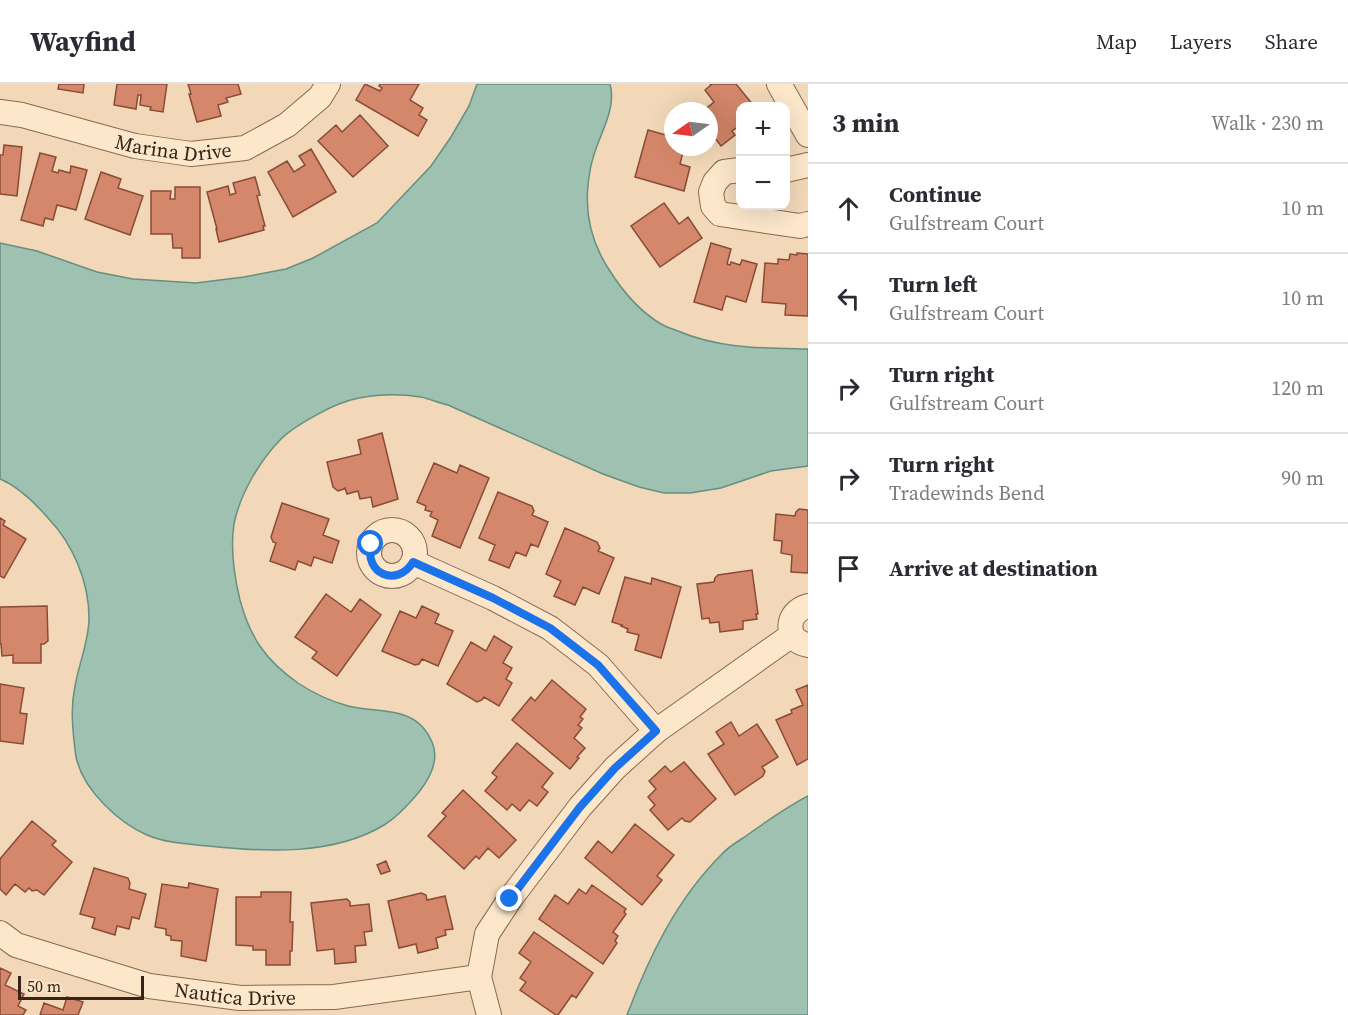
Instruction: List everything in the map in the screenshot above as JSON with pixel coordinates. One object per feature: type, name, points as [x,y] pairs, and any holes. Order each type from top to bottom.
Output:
[{"type":"street","name":"Marina Drive","points":[[0,112],[22,115],[135,146],[191,153],[245,148],[287,125],[320,97],[328,84]]},
{"type":"street","points":[[779,84],[808,135]]},
{"type":"street","points":[[790,169],[808,165]]},
{"type":"street","points":[[736,171],[724,172],[714,182],[711,192],[713,206],[720,214],[800,226],[808,224]]},
{"type":"street","points":[[413,562],[493,598],[550,628],[598,665],[656,731]]},
{"type":"street","points":[[489,1015],[479,977],[488,934],[510,899],[580,807],[615,768],[656,731],[800,640],[790,627],[791,620],[801,608],[808,606]]},
{"type":"street","name":"Nautica Drive","points":[[0,933],[16,945],[149,986],[240,998],[334,997],[479,977]]},
{"type":"shaded area","points":[[477,84],[610,84],[611,103],[592,161],[587,196],[591,228],[602,258],[631,299],[645,313],[667,327],[694,337],[726,344],[758,348],[808,349],[808,466],[771,471],[721,488],[690,493],[664,493],[603,474],[448,405],[421,397],[390,395],[358,398],[334,406],[310,419],[294,428],[272,449],[251,479],[241,501],[234,524],[233,553],[236,581],[244,613],[260,647],[276,666],[304,687],[341,704],[396,713],[416,721],[432,742],[435,755],[433,768],[419,792],[394,818],[364,835],[343,842],[321,847],[252,850],[177,843],[147,835],[125,823],[104,805],[87,784],[76,759],[73,700],[89,618],[86,591],[78,564],[57,528],[43,512],[20,491],[0,479],[0,243],[37,251],[97,272],[133,279],[196,283],[286,269],[313,258],[377,223],[431,166],[469,106]]},
{"type":"shaded area","points":[[808,796],[808,1015],[627,1015],[665,930],[705,872],[731,846]]},
{"type":"building","points":[[59,84],[84,84],[83,93],[58,89]]},
{"type":"building","points":[[117,84],[167,84],[163,112],[150,110],[151,107],[140,105],[141,95],[138,95],[136,109],[114,105]]},
{"type":"building","points":[[188,84],[238,84],[241,94],[226,98],[228,102],[218,105],[221,116],[197,122]]},
{"type":"building","points":[[365,84],[380,91],[382,88],[380,84],[419,84],[410,100],[423,108],[419,115],[427,120],[418,136],[356,100]]},
{"type":"building","points":[[736,84],[751,102],[736,102],[736,128],[732,131],[735,135],[721,146],[718,142],[718,102],[714,102],[705,90],[711,85]]},
{"type":"building","points":[[360,115],[388,146],[353,177],[318,141],[336,125],[342,132]]},
{"type":"building","points":[[648,130],[664,134],[664,156],[682,156],[680,164],[690,167],[684,191],[635,177]]},
{"type":"building","points":[[4,145],[22,147],[17,196],[0,194],[0,155],[3,155]]},
{"type":"building","points":[[311,149],[336,192],[293,217],[268,172],[287,161],[294,172],[305,165],[299,156]]},
{"type":"building","points":[[40,153],[56,157],[52,171],[70,173],[71,166],[87,170],[76,210],[57,205],[53,220],[45,218],[43,226],[21,220]]},
{"type":"building","points":[[101,172],[121,179],[118,188],[143,196],[130,235],[85,219]]},
{"type":"building","points":[[255,177],[260,195],[257,196],[264,230],[219,242],[207,192],[228,186],[230,195],[236,193],[233,183]]},
{"type":"building","points":[[175,187],[200,187],[200,258],[182,258],[182,248],[173,248],[172,234],[151,234],[151,191],[171,191],[170,199],[175,199]]},
{"type":"building","points":[[664,203],[679,224],[688,217],[702,238],[660,267],[631,226]]},
{"type":"building","points":[[711,243],[731,249],[727,264],[730,265],[731,262],[740,265],[742,260],[757,264],[746,302],[726,296],[722,310],[694,302]]},
{"type":"building","points":[[797,253],[808,254],[808,316],[785,315],[786,304],[762,302],[765,263],[778,264],[778,259],[789,260],[790,254],[797,255]]},
{"type":"building","points":[[382,433],[398,499],[373,507],[371,497],[360,499],[358,491],[347,494],[345,488],[338,491],[333,487],[327,462],[361,454],[358,440]]},
{"type":"building","points":[[434,463],[457,473],[460,465],[489,478],[460,548],[432,536],[438,520],[430,516],[432,512],[425,510],[426,506],[417,502]]},
{"type":"building","points":[[498,492],[532,506],[534,511],[532,515],[548,522],[538,547],[531,544],[526,556],[516,552],[509,568],[489,560],[495,545],[479,538]]},
{"type":"building","points":[[282,503],[329,519],[323,535],[339,541],[332,563],[314,557],[311,566],[298,561],[295,570],[270,561],[276,543],[271,537]]},
{"type":"building","points":[[799,509],[808,510],[808,573],[791,572],[792,555],[781,553],[782,541],[774,540],[776,514],[795,516]]},
{"type":"building","points":[[0,518],[5,521],[3,525],[26,539],[4,578],[0,576]]},
{"type":"building","points":[[565,528],[597,542],[600,548],[598,551],[614,558],[599,594],[583,587],[575,605],[554,596],[561,581],[546,574]]},
{"type":"building","points":[[752,570],[757,619],[743,621],[743,629],[720,632],[719,622],[710,623],[709,618],[702,619],[697,584],[714,582],[718,575]]},
{"type":"building","points":[[625,577],[651,584],[652,578],[681,587],[661,658],[635,650],[639,635],[627,632],[628,629],[622,625],[612,622]]},
{"type":"building","points":[[326,594],[351,612],[360,599],[381,615],[337,676],[312,658],[317,652],[295,637]]},
{"type":"building","points":[[47,606],[48,641],[41,644],[41,663],[13,663],[13,655],[2,656],[0,607]]},
{"type":"building","points":[[422,606],[439,614],[435,623],[453,631],[438,666],[422,659],[419,664],[415,665],[382,651],[400,611],[416,618]]},
{"type":"building","points":[[494,636],[512,647],[503,663],[512,668],[506,679],[512,683],[499,706],[484,697],[477,702],[447,684],[471,642],[486,651]]},
{"type":"building","points":[[552,680],[586,709],[578,725],[582,728],[574,738],[585,748],[570,769],[512,720],[531,697],[535,701]]},
{"type":"building","points":[[0,684],[24,688],[20,713],[27,714],[23,744],[0,741]]},
{"type":"building","points":[[808,685],[808,759],[797,765],[776,720],[803,705],[796,690]]},
{"type":"building","points":[[731,722],[739,736],[757,724],[778,757],[762,767],[765,771],[763,776],[735,795],[708,754],[724,744],[716,732]]},
{"type":"building","points":[[517,743],[553,773],[542,787],[548,792],[537,806],[529,800],[520,811],[512,804],[507,810],[485,791],[497,777],[492,773]]},
{"type":"building","points":[[684,762],[716,799],[690,822],[682,818],[668,830],[650,810],[655,805],[648,797],[656,789],[649,781],[665,766],[671,772]]},
{"type":"building","points":[[463,790],[516,840],[499,858],[488,848],[479,859],[476,856],[464,869],[428,836],[446,816],[442,813]]},
{"type":"building","points":[[32,821],[56,841],[52,845],[72,862],[44,895],[29,888],[25,892],[15,884],[6,895],[0,889],[0,859]]},
{"type":"building","points":[[635,824],[674,855],[657,876],[662,880],[642,905],[585,858],[598,841],[612,853]]},
{"type":"building","points":[[386,861],[390,871],[381,874],[377,865]]},
{"type":"building","points":[[94,868],[128,878],[129,889],[146,894],[139,919],[132,917],[129,929],[117,926],[115,935],[92,928],[95,918],[80,914]]},
{"type":"building","points":[[189,883],[218,889],[206,961],[181,956],[182,941],[171,940],[171,936],[166,935],[166,929],[155,927],[162,884],[188,888]]},
{"type":"building","points":[[592,885],[626,909],[624,912],[626,914],[613,932],[618,936],[615,941],[617,943],[603,964],[539,919],[555,895],[568,904],[579,889],[586,894]]},
{"type":"building","points":[[261,892],[291,892],[290,922],[293,922],[290,965],[266,965],[266,950],[253,950],[253,946],[236,945],[236,897],[261,897]]},
{"type":"building","points":[[421,893],[426,895],[427,900],[445,896],[453,929],[445,930],[446,935],[436,938],[438,948],[418,953],[416,944],[399,948],[388,901]]},
{"type":"building","points":[[347,899],[350,906],[369,904],[372,931],[364,932],[366,945],[355,946],[356,962],[335,964],[334,949],[317,951],[311,903]]},
{"type":"building","points":[[534,932],[593,973],[576,998],[572,995],[558,1015],[520,990],[526,982],[520,978],[531,962],[519,953]]},
{"type":"building","points":[[0,968],[11,973],[5,985],[24,994],[18,1006],[26,1010],[23,1015],[0,1015]]},
{"type":"building","points":[[67,997],[83,1002],[78,1015],[40,1015],[44,1003],[63,1010]]},
{"type":"route","points":[[371,544],[369,551],[372,565],[383,574],[390,576],[404,573],[413,562],[493,598],[550,628],[598,665],[656,731],[615,768],[580,807],[510,899]]}]
